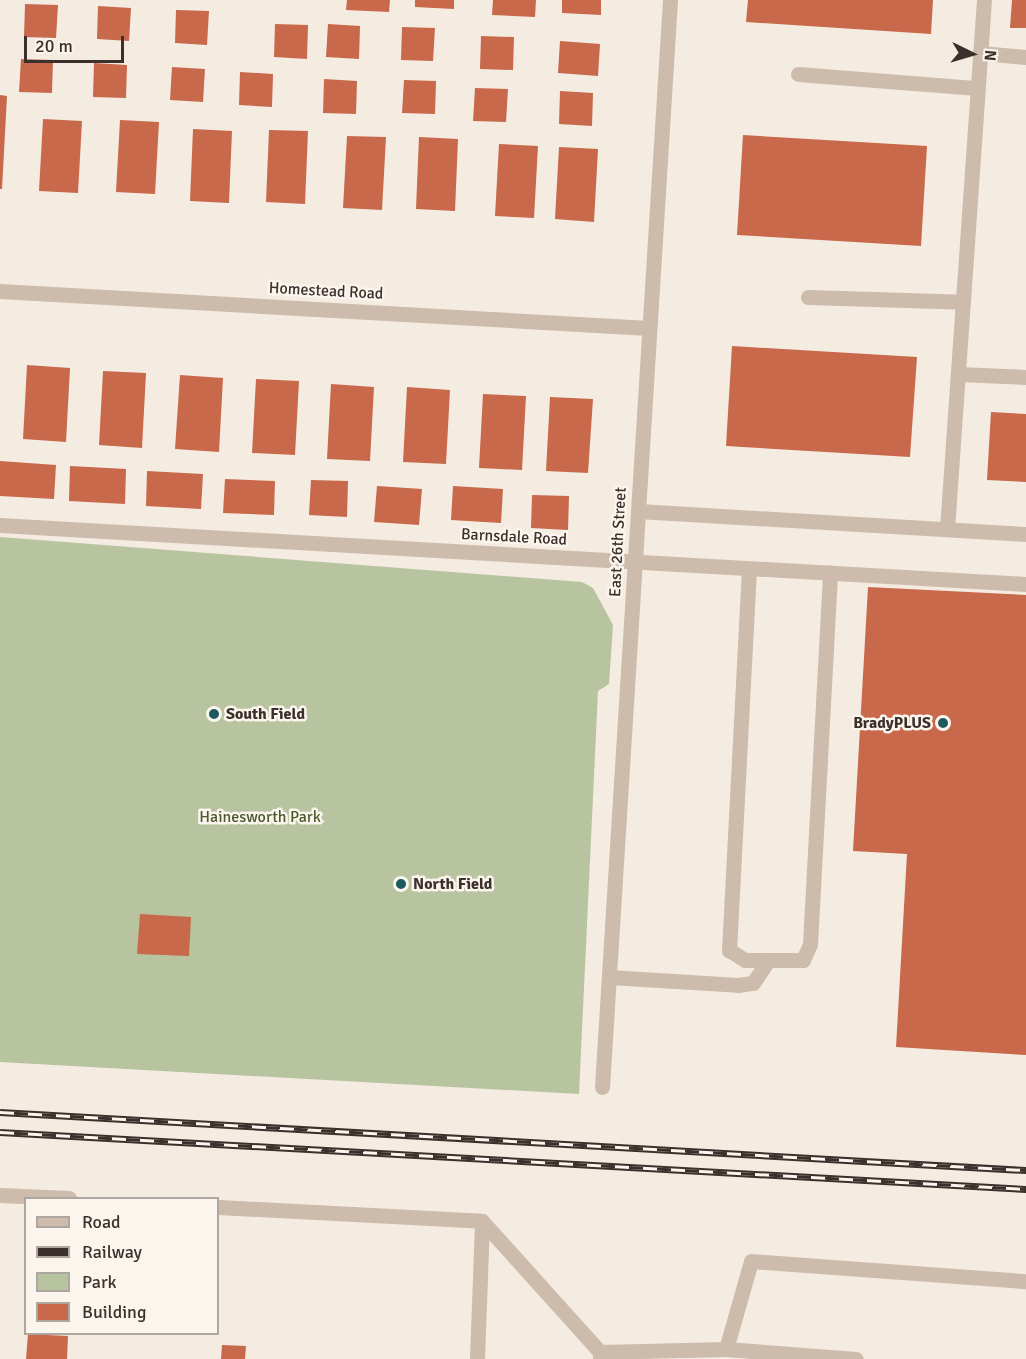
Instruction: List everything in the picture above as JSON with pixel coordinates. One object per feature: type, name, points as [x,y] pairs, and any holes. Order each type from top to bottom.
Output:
[{"type":"street","name":"East 26th Street","points":[[602,1086],[670,0]]},
{"type":"street","points":[[947,529],[984,0]]},
{"type":"street","points":[[980,53],[1026,57]]},
{"type":"street","points":[[798,74],[977,88]]},
{"type":"street","name":"Homestead Road","points":[[0,291],[649,328]]},
{"type":"street","points":[[808,297],[963,302]]},
{"type":"street","points":[[958,374],[1026,376]]},
{"type":"street","points":[[638,511],[1026,534]]},
{"type":"street","name":"Barnsdale Road","points":[[0,525],[1026,584]]},
{"type":"street","points":[[749,569],[729,950],[745,960],[768,962],[803,960],[810,944],[830,573]]},
{"type":"street","points":[[609,977],[738,985],[753,983],[768,962]]},
{"type":"street","points":[[0,1195],[46,1197]]},
{"type":"street","points":[[219,1207],[482,1221],[600,1356],[726,1349],[856,1359]]},
{"type":"street","points":[[477,1359],[482,1221]]},
{"type":"street","points":[[726,1349],[752,1261],[1026,1281]]},
{"type":"green space","name":"Hainesworth Park","points":[[0,537],[582,582],[593,588],[613,625],[609,684],[598,691],[579,1094],[0,1062]]},
{"type":"building","points":[[347,0],[390,0],[389,12],[346,10]]},
{"type":"building","points":[[415,0],[454,0],[454,9],[415,7]]},
{"type":"building","points":[[493,0],[536,0],[535,17],[492,15]]},
{"type":"building","points":[[562,0],[601,0],[601,15],[562,13]]},
{"type":"building","points":[[748,0],[933,0],[931,34],[746,22]]},
{"type":"building","points":[[1012,0],[1026,0],[1026,28],[1010,28]]},
{"type":"building","points":[[25,4],[58,5],[56,38],[24,37]]},
{"type":"building","points":[[98,6],[131,8],[129,41],[97,39]]},
{"type":"building","points":[[176,10],[209,11],[207,45],[175,43]]},
{"type":"building","points":[[275,24],[308,25],[307,59],[274,57]]},
{"type":"building","points":[[328,24],[360,26],[359,59],[326,57]]},
{"type":"building","points":[[402,27],[435,28],[433,61],[401,60]]},
{"type":"building","points":[[481,36],[514,37],[513,70],[480,69]]},
{"type":"building","points":[[560,41],[600,44],[598,76],[558,73]]},
{"type":"building","points":[[21,59],[53,60],[52,93],[19,92]]},
{"type":"building","points":[[94,63],[127,65],[126,98],[93,97]]},
{"type":"building","points":[[172,67],[205,69],[203,102],[170,100]]},
{"type":"building","points":[[240,72],[273,74],[272,107],[239,105]]},
{"type":"building","points":[[324,79],[357,81],[356,114],[323,113]]},
{"type":"building","points":[[404,80],[436,81],[435,114],[402,113]]},
{"type":"building","points":[[475,88],[508,89],[506,122],[473,121]]},
{"type":"building","points":[[560,91],[593,93],[592,126],[559,124]]},
{"type":"building","points":[[0,95],[7,96],[2,189],[0,189]]},
{"type":"building","points":[[43,119],[82,121],[78,193],[39,191]]},
{"type":"building","points":[[120,120],[159,122],[155,194],[116,192]]},
{"type":"building","points":[[193,129],[232,131],[229,203],[190,201]]},
{"type":"building","points":[[269,130],[308,131],[305,204],[266,202]]},
{"type":"building","points":[[743,135],[927,146],[921,246],[737,235]]},
{"type":"building","points":[[347,136],[386,137],[382,210],[343,208]]},
{"type":"building","points":[[419,137],[458,139],[455,211],[416,209]]},
{"type":"building","points":[[499,144],[538,146],[534,218],[495,216]]},
{"type":"building","points":[[559,147],[598,149],[594,222],[555,219]]},
{"type":"building","points":[[732,346],[917,357],[910,457],[726,446]]},
{"type":"building","points":[[27,365],[70,368],[66,442],[23,439]]},
{"type":"building","points":[[103,371],[146,373],[142,448],[99,445]]},
{"type":"building","points":[[180,375],[223,378],[219,452],[175,449]]},
{"type":"building","points":[[256,379],[299,381],[295,455],[252,453]]},
{"type":"building","points":[[331,384],[374,387],[370,461],[327,459]]},
{"type":"building","points":[[407,387],[450,390],[446,464],[403,462]]},
{"type":"building","points":[[483,394],[526,396],[522,470],[479,468]]},
{"type":"building","points":[[550,397],[593,399],[588,473],[546,471]]},
{"type":"building","points":[[991,412],[1026,414],[1026,482],[987,480]]},
{"type":"building","points":[[0,461],[56,465],[54,499],[0,496]]},
{"type":"building","points":[[70,466],[126,469],[125,504],[69,501]]},
{"type":"building","points":[[147,471],[203,474],[201,509],[146,506]]},
{"type":"building","points":[[225,479],[275,481],[274,515],[223,513]]},
{"type":"building","points":[[311,480],[348,481],[347,517],[309,515]]},
{"type":"building","points":[[377,486],[422,489],[419,525],[374,522]]},
{"type":"building","points":[[453,486],[503,489],[501,523],[451,520]]},
{"type":"building","points":[[532,495],[569,496],[568,530],[531,528]]},
{"type":"building","name":"BradyPLUS","points":[[868,587],[1026,595],[1026,1055],[896,1047],[907,854],[853,851]]},
{"type":"building","points":[[140,914],[191,917],[189,956],[137,954]]},
{"type":"building","points":[[28,1335],[68,1336],[67,1359],[26,1359]]},
{"type":"building","points":[[222,1345],[246,1346],[245,1359],[221,1359]]},
{"type":"railway","points":[[0,1112],[1026,1170]]},
{"type":"railway","points":[[0,1132],[1026,1189]]},
{"type":"place","name":"South Field","points":[[214,714]]},
{"type":"place","name":"BradyPLUS","points":[[943,723]]},
{"type":"place","name":"North Field","points":[[401,884]]}]
